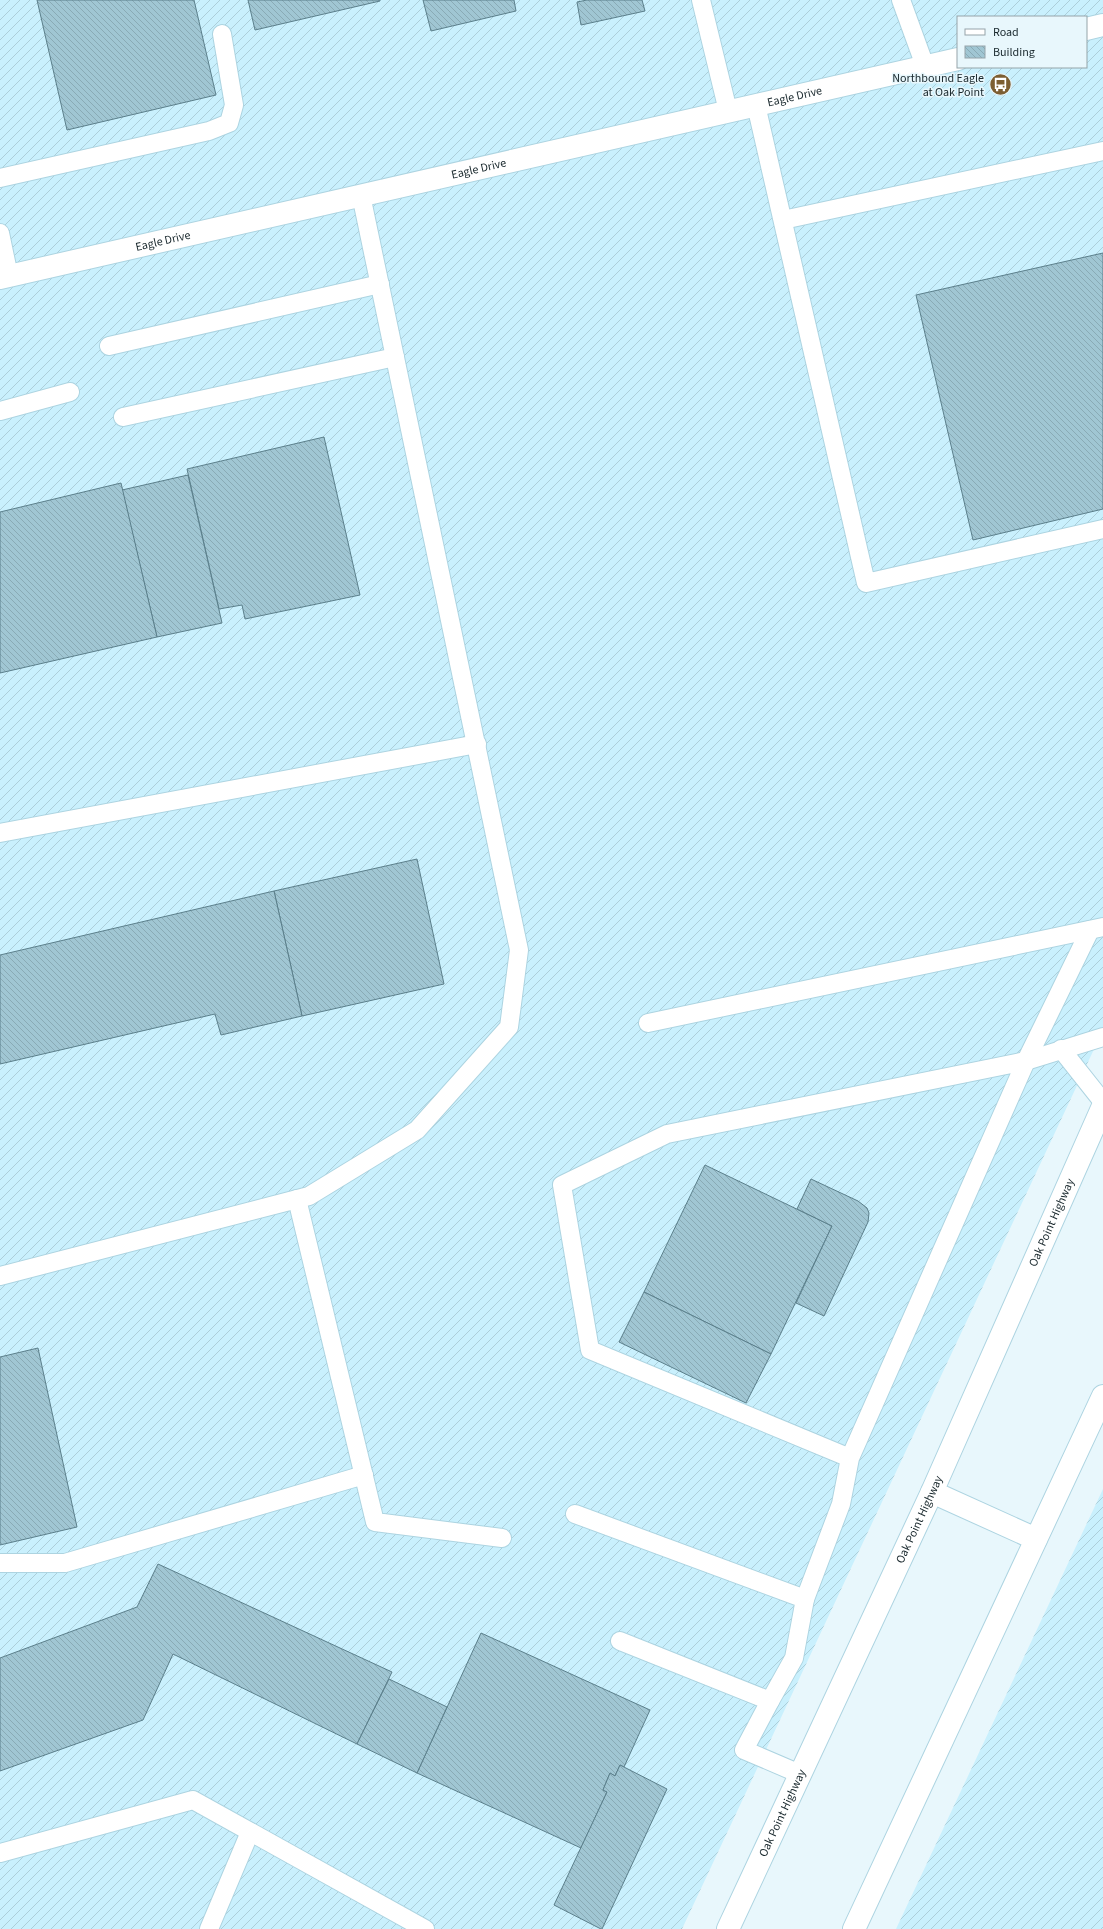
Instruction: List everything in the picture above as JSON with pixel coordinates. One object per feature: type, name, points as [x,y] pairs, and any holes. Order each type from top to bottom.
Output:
[{"type":"main road","points":[[1087,29],[1103,25]]},
{"type":"main road","name":"Eagle Drive","points":[[5,277],[957,58]]},
{"type":"main road","name":"Oak Point Highway","points":[[728,1929],[932,1492],[1103,1106]]},
{"type":"main road","points":[[854,1929],[1103,1396]]},
{"type":"main road","points":[[932,1492],[1036,1539]]},
{"type":"lane","points":[[701,0],[728,111]]},
{"type":"lane","points":[[901,0],[925,66]]},
{"type":"lane","points":[[0,178],[209,130],[229,123],[234,105],[222,34]]},
{"type":"lane","points":[[756,105],[866,583],[1103,529]]},
{"type":"lane","points":[[782,220],[1103,151]]},
{"type":"lane","points":[[0,1276],[309,1196],[418,1130],[509,1027],[519,950],[361,195]]},
{"type":"lane","points":[[0,233],[5,277]]},
{"type":"lane","points":[[109,346],[380,284]]},
{"type":"lane","points":[[123,417],[395,357]]},
{"type":"lane","points":[[0,410],[70,392]]},
{"type":"lane","points":[[0,833],[477,744]]},
{"type":"lane","points":[[648,1024],[1096,929]]},
{"type":"lane","points":[[800,1774],[744,1750],[794,1658],[805,1599],[841,1504],[850,1458],[1026,1061],[1096,929]]},
{"type":"lane","points":[[850,1458],[590,1350],[562,1185],[667,1134],[1026,1061],[1103,1037]]},
{"type":"lane","points":[[1061,1049],[1103,1102]]},
{"type":"lane","points":[[296,1199],[375,1522],[502,1538]]},
{"type":"lane","points":[[0,1563],[65,1563],[364,1475]]},
{"type":"lane","points":[[575,1514],[805,1599]]},
{"type":"lane","points":[[620,1641],[770,1701]]},
{"type":"lane","points":[[0,1854],[193,1800],[425,1929]]},
{"type":"lane","points":[[209,1929],[250,1832]]},
{"type":"shaded area","points":[[0,0],[1103,0],[1103,1030],[682,1929],[0,1929]]},
{"type":"shaded area","points":[[1103,1489],[1103,1929],[896,1929]]},
{"type":"building","points":[[37,0],[194,0],[216,95],[67,130]]},
{"type":"building","points":[[248,0],[380,0],[380,1],[255,30]]},
{"type":"building","points":[[423,0],[514,0],[516,11],[431,31]]},
{"type":"building","points":[[587,0],[642,0],[645,11],[581,25],[577,2]]},
{"type":"building","points":[[1103,253],[1103,509],[973,540],[916,295]]},
{"type":"building","points":[[324,437],[360,595],[245,619],[242,605],[219,609],[187,469]]},
{"type":"building","points":[[188,475],[222,623],[157,637],[122,490]]},
{"type":"building","points":[[121,483],[157,637],[0,673],[0,512]]},
{"type":"building","points":[[417,859],[444,984],[302,1016],[274,891]]},
{"type":"building","points":[[274,891],[302,1016],[221,1035],[215,1014],[0,1064],[0,955]]},
{"type":"building","points":[[705,1165],[832,1226],[771,1354],[644,1292]]},
{"type":"building","points":[[811,1179],[858,1201],[867,1208],[869,1213],[868,1222],[824,1316],[796,1303],[832,1226],[797,1209]]},
{"type":"building","points":[[644,1292],[771,1354],[746,1403],[619,1342]]},
{"type":"building","points":[[38,1348],[77,1527],[0,1545],[0,1357]]},
{"type":"building","points":[[158,1564],[392,1672],[357,1744],[173,1654],[143,1720],[0,1771],[0,1658],[137,1607]]},
{"type":"building","points":[[481,1633],[650,1710],[624,1767],[620,1765],[615,1776],[610,1773],[603,1790],[607,1792],[581,1848],[417,1773]]},
{"type":"building","points":[[389,1679],[447,1707],[417,1773],[357,1744]]},
{"type":"building","points":[[620,1765],[667,1789],[601,1929],[554,1905],[607,1792],[603,1790],[610,1773],[615,1776]]},
{"type":"place","name":"Northbound Eagle at Oak Point","points":[[1000,85]]}]
